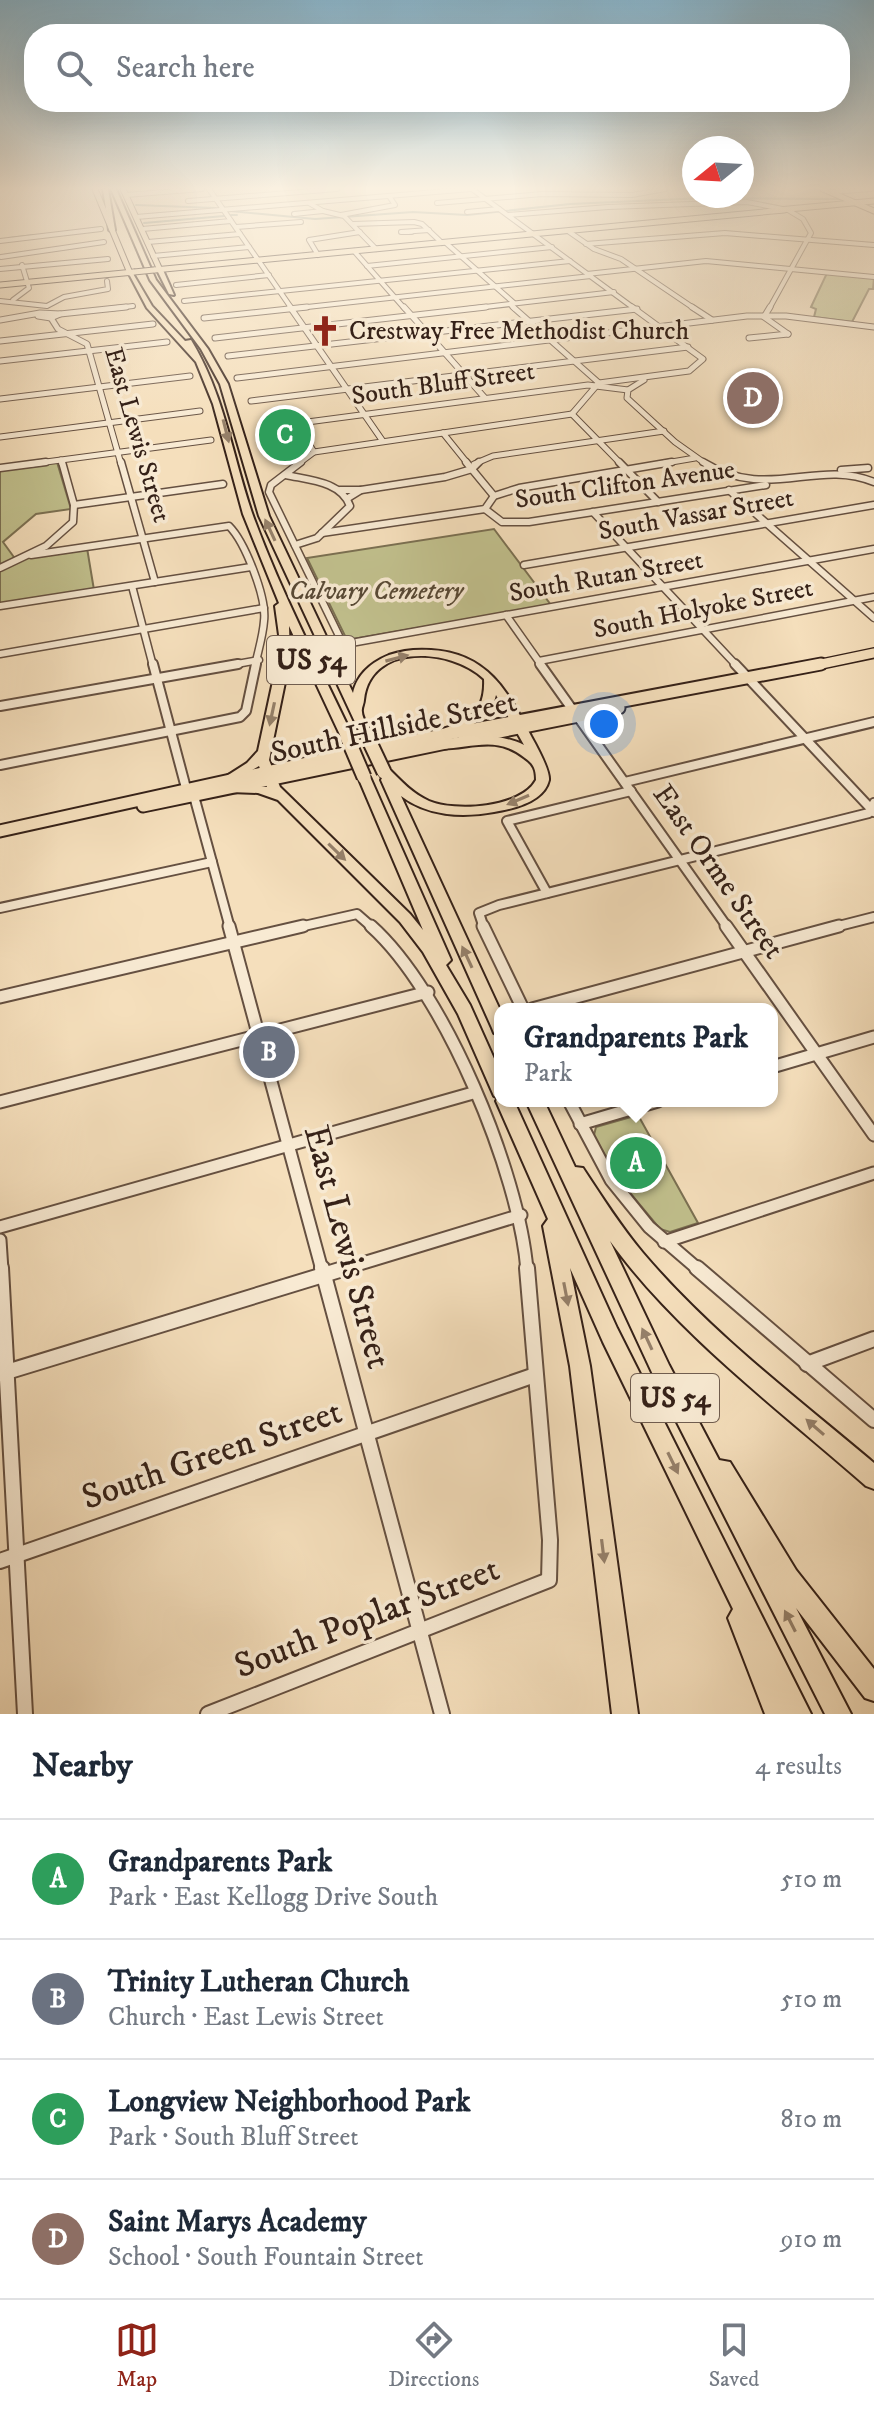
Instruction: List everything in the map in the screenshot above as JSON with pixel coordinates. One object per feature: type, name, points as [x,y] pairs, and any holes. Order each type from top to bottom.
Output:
[{"type":"highway","name":"US 54","points":[[140,269],[148,288],[204,359],[247,514],[494,1077]]},
{"type":"highway","name":"US 54","points":[[148,269],[229,398],[264,516],[494,1015]]},
{"type":"highway","points":[[157,269],[204,339],[204,359]]},
{"type":"highway","points":[[132,270],[149,307],[204,359]]},
{"type":"highway","points":[[275,582],[285,635],[284,658],[264,753],[264,765],[274,789],[405,918],[428,948],[465,1012]]},
{"type":"highway","points":[[357,713],[357,690],[362,677],[378,664],[399,656],[425,653],[456,658],[478,668],[489,680],[519,724],[543,775],[539,788],[526,798],[477,811],[451,811],[427,806],[407,795],[384,772]]},
{"type":"highway","points":[[434,741],[483,713],[492,696],[489,680]]},
{"type":"highway","points":[[434,741],[498,740],[524,748],[540,763]]},
{"type":"highway","points":[[229,783],[264,753]]},
{"type":"highway","points":[[229,783],[282,797]]},
{"type":"highway","name":"US 54","points":[[508,1107],[587,1287],[708,1535],[786,1709]]},
{"type":"highway","name":"US 54","points":[[538,1107],[662,1372],[838,1714]]},
{"type":"highway","points":[[546,1125],[608,1224],[647,1272],[734,1356],[874,1478]]},
{"type":"highway","points":[[533,1164],[557,1241],[580,1366],[625,1714]]},
{"type":"highway","points":[[662,1372],[788,1578],[870,1684]]},
{"type":"main road","points":[[0,285],[144,269]]},
{"type":"main road","name":"South Hillside Street","points":[[0,831],[874,653]]},
{"type":"street","points":[[13,300],[27,291],[25,269]]},
{"type":"street","points":[[265,269],[382,440]]},
{"type":"street","points":[[370,269],[485,398]]},
{"type":"street","points":[[340,490],[348,498],[350,506],[322,533],[308,542],[295,545],[270,495],[271,485],[314,452],[572,414],[598,384],[476,269]]},
{"type":"street","points":[[184,301],[497,269]]},
{"type":"street","points":[[581,269],[688,347]]},
{"type":"street","points":[[204,318],[496,287],[629,269]]},
{"type":"street","points":[[636,269],[712,320]]},
{"type":"street","points":[[765,316],[790,269]]},
{"type":"street","points":[[807,269],[874,277]]},
{"type":"street","points":[[176,285],[269,275]]},
{"type":"street","points":[[0,320],[49,312],[71,295],[108,289],[107,281]]},
{"type":"street","points":[[215,338],[614,292]]},
{"type":"street","points":[[0,301],[13,300],[60,314],[133,306]]},
{"type":"street","points":[[228,356],[637,309]]},
{"type":"street","name":"East Lewis Street","points":[[49,312],[64,332],[83,340],[89,351],[155,582]]},
{"type":"street","points":[[749,338],[788,334],[765,316]]},
{"type":"street","points":[[237,378],[712,320],[765,316],[874,327]]},
{"type":"street","points":[[0,341],[153,324]]},
{"type":"street","points":[[0,361],[167,342]]},
{"type":"street","points":[[251,401],[688,347]]},
{"type":"street","name":"South Bluff Street","points":[[262,428],[644,380],[697,367],[703,359],[688,347]]},
{"type":"street","points":[[0,399],[190,376]]},
{"type":"street","points":[[628,390],[644,380]]},
{"type":"street","name":"South Bluff Street","points":[[598,384],[628,390]]},
{"type":"street","name":"South Clifton Avenue","points":[[628,390],[627,398],[709,468],[738,478],[773,481]]},
{"type":"street","points":[[0,437],[200,411]]},
{"type":"street","points":[[572,414],[658,502]]},
{"type":"street","points":[[296,423],[314,452]]},
{"type":"street","points":[[286,475],[340,490],[361,490],[445,477],[472,469],[481,459],[493,456],[664,431]]},
{"type":"street","points":[[443,433],[494,496]]},
{"type":"street","points":[[0,468],[211,440]]},
{"type":"street","points":[[64,470],[103,454]]},
{"type":"street","points":[[322,533],[485,509],[494,496],[519,488],[695,458]]},
{"type":"street","points":[[0,568],[31,555],[70,528],[75,516],[74,505],[61,460]]},
{"type":"street","name":"South Clifton Avenue","points":[[485,509],[495,519],[508,523],[871,467]]},
{"type":"street","points":[[856,471],[874,481]]},
{"type":"street","points":[[738,478],[729,490],[874,618]]},
{"type":"street","points":[[74,505],[223,484]]},
{"type":"street","points":[[348,498],[361,490]]},
{"type":"street","name":"South Vassar Street","points":[[524,565],[874,505]]},
{"type":"street","points":[[520,1003],[479,913],[499,905],[869,813],[873,808],[593,512]]},
{"type":"street","points":[[0,765],[240,717],[246,711],[259,660],[264,608],[234,528],[227,526],[142,537],[31,555]]},
{"type":"street","name":"South Rutan Street","points":[[295,545],[341,640],[345,642],[874,549]]},
{"type":"street","points":[[0,606],[251,567]]},
{"type":"street","name":"East Lewis Street","points":[[132,586],[171,732],[212,862],[442,1714]]},
{"type":"street","name":"South Holyoke Street","points":[[539,661],[874,597]]},
{"type":"street","points":[[0,654],[264,608]]},
{"type":"street","name":"East Orme Street","points":[[506,615],[874,1135]]},
{"type":"street","points":[[0,706],[259,660]]},
{"type":"street","points":[[547,893],[508,823],[509,819],[874,722]]},
{"type":"street","points":[[0,908],[212,862]]},
{"type":"street","points":[[0,997],[357,914],[374,927],[428,992],[514,1193],[521,1215],[529,1278],[535,1375]]},
{"type":"street","points":[[554,1003],[874,917]]},
{"type":"street","points":[[0,1102],[428,992]]},
{"type":"street","points":[[778,1065],[874,1037]]},
{"type":"street","points":[[0,1227],[473,1093]]},
{"type":"street","points":[[572,1107],[611,1180],[664,1242],[874,1420]]},
{"type":"street","points":[[580,1124],[638,1107]]},
{"type":"street","points":[[664,1242],[874,1173]]},
{"type":"street","points":[[3,1373],[521,1215]]},
{"type":"street","points":[[0,1240],[3,1373],[18,1555],[25,1714]]},
{"type":"street","points":[[807,1364],[874,1339]]},
{"type":"street","name":"South Green Street","points":[[0,1561],[535,1375]]},
{"type":"street","name":"South Poplar Street","points":[[208,1714],[549,1580],[550,1540],[535,1375]]},
{"type":"green space","points":[[827,273],[874,278],[873,289],[869,289],[852,322],[814,317],[816,309],[811,307]]},
{"type":"green space","points":[[57,462],[71,509],[36,514],[3,542],[16,560],[87,548],[94,590],[0,605],[0,470]]},
{"type":"green space","name":"Calvary Cemetery","points":[[494,529],[551,605],[347,640],[307,558]]},
{"type":"green space","points":[[638,1115],[698,1223],[670,1232],[660,1229],[616,1176],[593,1139],[596,1127]]},
{"type":"place","name":"Crestway Free Methodist Church","points":[[325,331]]},
{"type":"place","name":"Saint Marys Academy","points":[[753,398]]},
{"type":"place","name":"Longview Neighborhood Park","points":[[285,435]]},
{"type":"place","name":"Trinity Lutheran Church","points":[[269,1052]]},
{"type":"place","name":"Grandparents Park","points":[[636,1163]]}]
